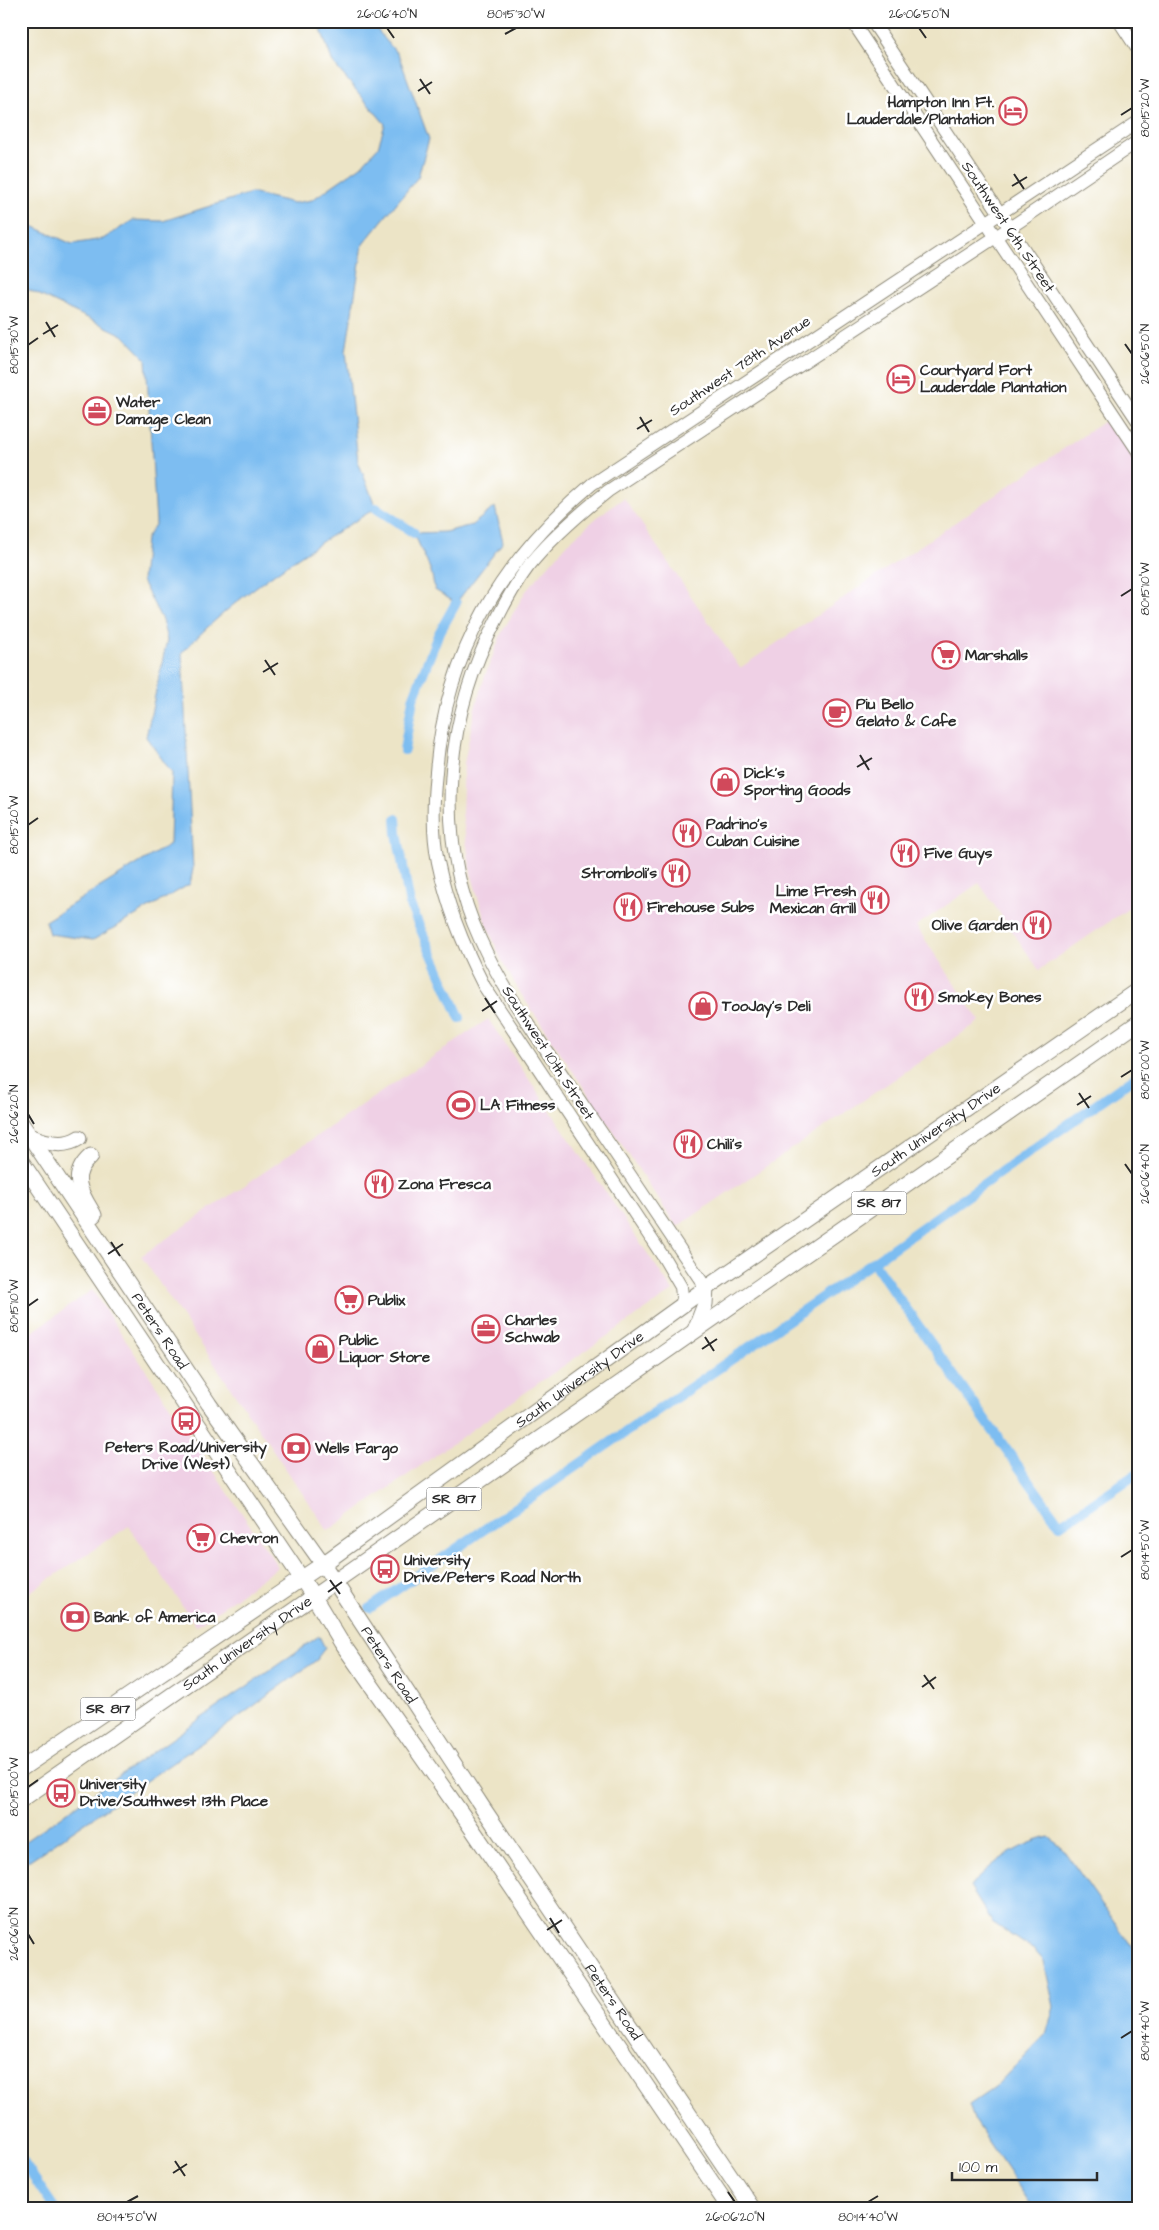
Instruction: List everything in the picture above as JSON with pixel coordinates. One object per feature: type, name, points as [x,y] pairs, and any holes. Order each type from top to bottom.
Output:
[{"type":"main road","name":"South University Drive","points":[[21,1769],[322,1564],[683,1304],[1138,990]]},
{"type":"main road","name":"South University Drive","points":[[21,1800],[1138,1023]]},
{"type":"main road","name":"Peters Road","points":[[21,1123],[209,1404],[335,1583],[483,1808],[753,2209]]},
{"type":"main road","points":[[30,1136],[44,1142],[60,1144],[73,1142],[79,1138]]},
{"type":"main road","points":[[91,1156],[80,1169],[78,1178],[81,1193],[104,1232],[106,1251]]},
{"type":"main road","name":"Peters Road","points":[[21,1160],[314,1597],[342,1642],[466,1820],[730,2209]]},
{"type":"main road","points":[[695,1330],[705,1304],[706,1288]]},
{"type":"street","name":"Southwest 6th Street","points":[[852,21],[1138,451]]},
{"type":"street","name":"Southwest 6th Street","points":[[872,21],[1138,421]]},
{"type":"street","points":[[1119,21],[1138,50]]},
{"type":"street","name":"Southwest 78th Avenue","points":[[433,801],[438,742],[450,690],[465,647],[499,584],[536,537],[565,507],[592,484],[1138,122]]},
{"type":"street","points":[[608,491],[626,481],[808,358],[995,238],[1138,141]]},
{"type":"street","points":[[626,481],[641,452]]},
{"type":"street","points":[[608,491],[625,462]]},
{"type":"street","name":"Southwest 10th Street","points":[[608,491],[572,520],[528,566],[513,588],[484,644],[465,695],[454,744],[450,793],[455,859],[479,938],[500,978],[706,1288]]},
{"type":"street","name":"Southwest 10th Street","points":[[433,801],[438,862],[463,945],[484,986],[679,1283],[683,1304]]},
{"type":"shaded area","points":[[1109,418],[1138,460],[1138,902],[1039,970],[979,883],[916,926],[980,1021],[677,1227],[521,994],[502,961],[485,921],[471,873],[462,813],[464,764],[475,708],[502,632],[526,591],[568,543],[600,515],[624,498],[740,668]]},
{"type":"shaded area","points":[[488,1019],[673,1291],[328,1531],[141,1256]]},
{"type":"shaded area","points":[[92,1290],[278,1567],[196,1626],[129,1526],[21,1598],[21,1340]]},
{"type":"water","points":[[318,21],[370,21],[399,56],[429,139],[418,177],[363,244],[346,351],[358,461],[376,508],[274,574],[226,611],[182,653],[193,869],[190,884],[93,940],[49,934],[45,921],[170,844],[172,773],[146,737],[167,640],[162,620],[142,581],[146,539],[156,523],[146,359],[123,335],[21,286],[21,221],[72,244],[103,239],[133,220],[163,221],[251,193],[294,203],[312,200],[361,166],[378,147],[385,124],[333,63]]},
{"type":"water","points":[[495,507],[503,542],[456,603],[435,590],[431,571],[414,533],[445,532],[472,525]]},
{"type":"water","points":[[319,1636],[325,1648],[318,1659],[225,1727],[21,1866],[21,1844]]},
{"type":"water","points":[[1049,1837],[1062,1848],[1138,1955],[1138,2209],[1034,2209],[975,2122],[969,2105],[994,2088],[1046,2034],[1054,2007],[1044,1961],[1034,1950],[992,1922],[970,1887],[996,1862],[1027,1844]]},
{"type":"waterway","points":[[376,508],[414,533]]},
{"type":"waterway","points":[[404,750],[413,699],[438,635],[456,603]]},
{"type":"waterway","points":[[396,819],[410,905],[460,1018]]},
{"type":"waterway","points":[[370,1608],[873,1262],[1138,1075]]},
{"type":"waterway","points":[[873,1262],[1060,1525],[1138,1473]]},
{"type":"waterway","points":[[21,2159],[55,2209]]},
{"type":"place","name":"Hampton Inn Ft. Lauderdale/Plantation","points":[[1013,111]]},
{"type":"place","name":"Courtyard Fort Lauderdale Plantation","points":[[901,379]]},
{"type":"place","name":"Water Damage Clean","points":[[97,411]]},
{"type":"place","name":"Marshalls","points":[[946,655]]},
{"type":"place","name":"Piu Bello Gelato & Cafe","points":[[837,713]]},
{"type":"place","name":"Dick's Sporting Goods","points":[[725,782]]},
{"type":"place","name":"Padrino's Cuban Cuisine","points":[[687,833]]},
{"type":"place","name":"Five Guys","points":[[905,853]]},
{"type":"place","name":"Stromboli's","points":[[676,873]]},
{"type":"place","name":"Lime Fresh Mexican Grill","points":[[875,900]]},
{"type":"place","name":"Firehouse Subs","points":[[628,907]]},
{"type":"place","name":"Olive Garden","points":[[1037,925]]},
{"type":"place","name":"Smokey Bones","points":[[919,997]]},
{"type":"place","name":"TooJay's Deli","points":[[703,1006]]},
{"type":"place","name":"LA Fitness","points":[[461,1105]]},
{"type":"place","name":"Chili's","points":[[688,1144]]},
{"type":"place","name":"Zona Fresca","points":[[379,1184]]},
{"type":"place","name":"Publix","points":[[349,1300]]},
{"type":"place","name":"Charles Schwab","points":[[486,1329]]},
{"type":"place","name":"Public Liquor Store","points":[[320,1349]]},
{"type":"place","name":"Peters Road/University Drive (West)","points":[[186,1421]]},
{"type":"place","name":"Wells Fargo","points":[[296,1448]]},
{"type":"place","name":"Chevron","points":[[201,1538]]},
{"type":"place","name":"University Drive/Peters Road North","points":[[385,1569]]},
{"type":"place","name":"Bank of America","points":[[75,1617]]},
{"type":"place","name":"University Drive/Southwest 13th Place","points":[[61,1793]]}]
